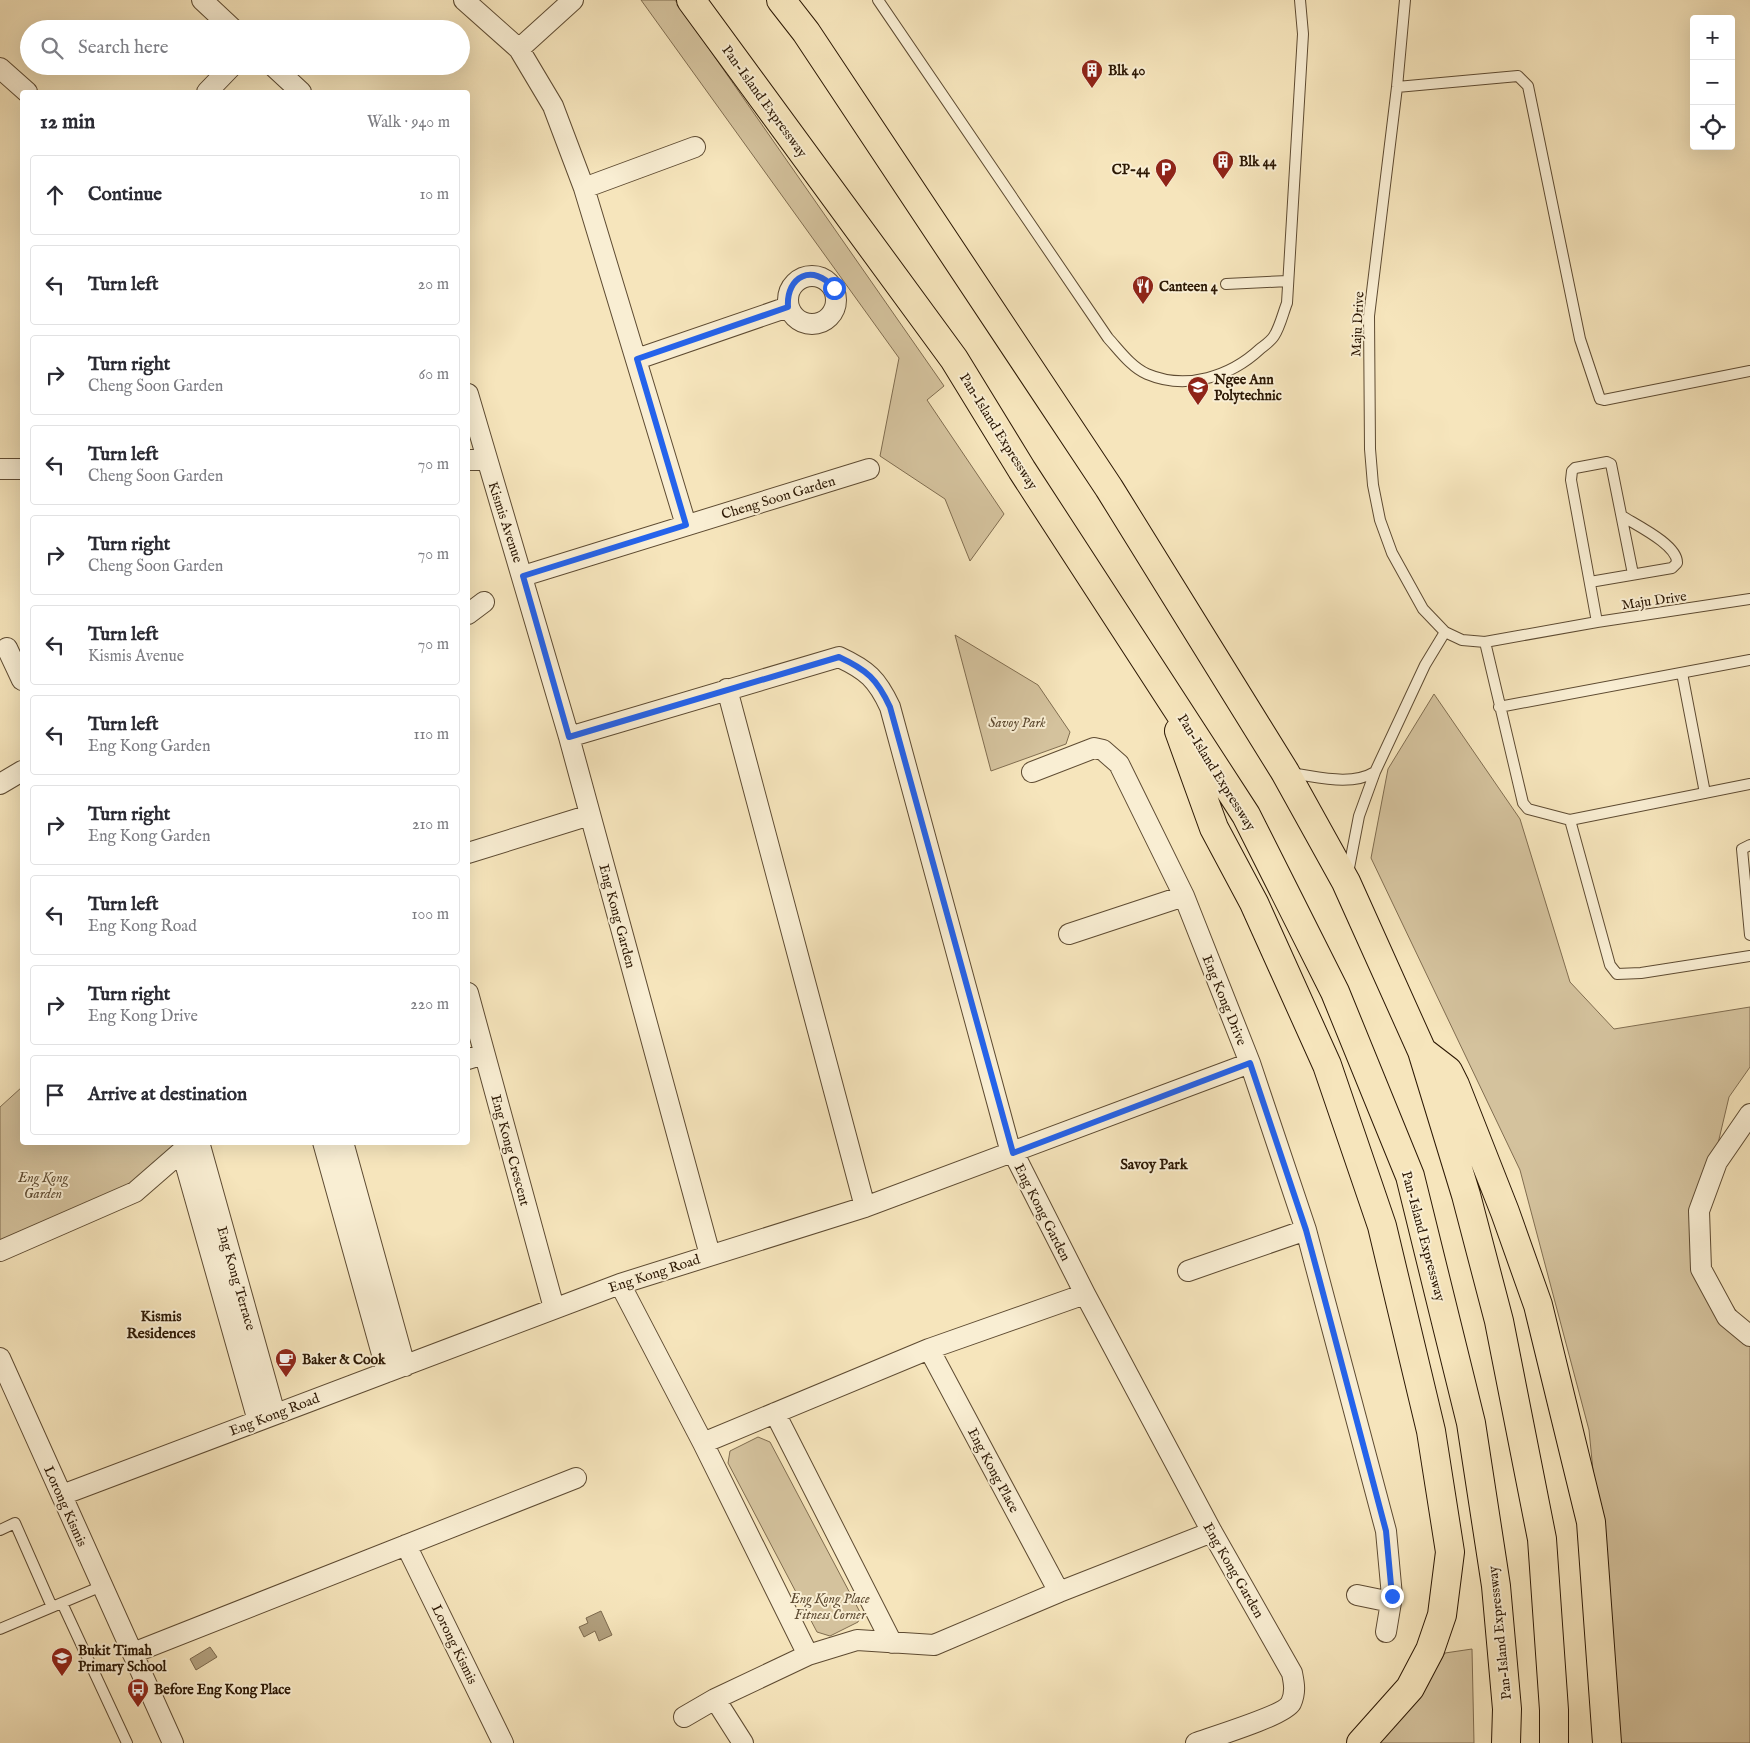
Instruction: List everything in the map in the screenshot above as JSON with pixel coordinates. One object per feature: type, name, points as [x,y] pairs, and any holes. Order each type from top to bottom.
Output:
[{"type":"highway","name":"Pan-Island Expressway","points":[[692,0],[954,359],[1022,470],[1246,815],[1335,992],[1410,1176],[1471,1423],[1496,1586],[1507,1709],[1506,1743]]},
{"type":"highway","points":[[781,0],[806,32],[1109,488],[1286,772],[1346,882],[1422,1051],[1466,1196],[1499,1321],[1542,1539],[1554,1710],[1554,1743]]},
{"type":"highway","points":[[1164,689],[1214,828],[1254,903],[1327,1065],[1382,1226],[1432,1431],[1450,1552],[1442,1615],[1430,1650],[1410,1688],[1361,1743]]},
{"type":"highway","points":[[1422,1051],[1448,1071],[1455,1085],[1506,1212],[1538,1305],[1591,1522],[1607,1743]]},
{"type":"street","points":[[202,0],[223,20]]},
{"type":"street","points":[[464,0],[519,50],[553,106],[584,188],[686,525]]},
{"type":"street","points":[[519,50],[573,0]]},
{"type":"street","points":[[0,68],[25,90]]},
{"type":"street","points":[[208,90],[223,75]]},
{"type":"street","points":[[283,75],[299,90]]},
{"type":"street","points":[[584,188],[695,147]]},
{"type":"street","points":[[637,359],[788,307]]},
{"type":"street","name":"Kismis Avenue","points":[[470,409],[477,460],[523,576],[569,737]]},
{"type":"street","points":[[0,469],[20,469]]},
{"type":"street","name":"Cheng Soon Garden","points":[[523,576],[869,469]]},
{"type":"street","points":[[470,612],[484,602]]},
{"type":"street","points":[[7,648],[20,676]]},
{"type":"street","name":"Eng Kong Garden","points":[[710,1255],[569,737],[839,657],[859,666],[880,685],[890,707],[1013,1153],[1085,1294],[1212,1532],[1292,1673],[1295,1689],[1291,1704],[1277,1714],[1196,1743]]},
{"type":"street","points":[[727,689],[865,1207]]},
{"type":"street","name":"Eng Kong Drive","points":[[1032,772],[1094,748],[1103,750],[1119,764],[1184,896],[1250,1063],[1306,1230],[1386,1531],[1391,1599],[1386,1632]]},
{"type":"street","points":[[0,784],[20,772]]},
{"type":"street","points":[[470,852],[590,816]]},
{"type":"street","points":[[1069,934],[1184,896]]},
{"type":"street","name":"Eng Kong Crescent","points":[[470,1009],[476,1056],[554,1308]]},
{"type":"street","name":"Eng Kong Road","points":[[62,1495],[620,1284],[865,1207],[1250,1063]]},
{"type":"street","points":[[1750,1114],[1717,1162],[1699,1211],[1701,1269],[1727,1317],[1750,1336]]},
{"type":"street","points":[[324,1145],[396,1369]]},
{"type":"street","points":[[343,1145],[396,1369]]},
{"type":"street","points":[[0,1251],[136,1192],[191,1146]]},
{"type":"street","name":"Eng Kong Terrace","points":[[191,1146],[266,1418]]},
{"type":"street","points":[[1188,1271],[1306,1230]]},
{"type":"street","points":[[620,1284],[703,1443],[808,1655]]},
{"type":"street","points":[[703,1443],[929,1349],[1085,1294]]},
{"type":"street","name":"Eng Kong Place","points":[[929,1349],[1059,1592]]},
{"type":"street","name":"Lorong Kismis","points":[[0,1358],[173,1743]]},
{"type":"street","points":[[775,1413],[892,1643]]},
{"type":"street","points":[[133,1653],[576,1478]]},
{"type":"street","points":[[684,1717],[715,1699],[808,1655],[857,1640],[934,1645],[1059,1592],[1212,1532]]},
{"type":"street","name":"Lorong Kismis","points":[[406,1545],[503,1743]]},
{"type":"street","points":[[1357,1594],[1391,1599]]},
{"type":"street","points":[[715,1699],[743,1743]]},
{"type":"lane","points":[[878,0],[1108,338],[1127,360],[1146,374],[1176,380],[1201,380],[1228,373],[1248,361],[1274,336],[1287,303],[1303,34],[1300,0]]},
{"type":"lane","name":"Maju Drive","points":[[1405,0],[1397,87],[1369,316],[1370,449],[1373,485],[1380,520],[1392,553],[1423,609],[1445,632],[1462,640],[1485,642],[1597,622],[1750,600]]},
{"type":"lane","points":[[1397,87],[1518,76],[1528,86],[1580,339],[1600,399],[1635,394],[1750,371]]},
{"type":"lane","points":[[1226,284],[1288,281]]},
{"type":"lane","points":[[1597,622],[1571,480],[1572,471],[1575,468],[1607,462],[1612,464],[1633,574]]},
{"type":"lane","points":[[1590,582],[1672,568],[1677,563],[1677,558],[1664,542],[1622,516]]},
{"type":"lane","points":[[1346,882],[1360,816],[1376,772],[1425,665],[1445,632]]},
{"type":"lane","points":[[1485,642],[1524,807],[1570,820],[1750,784]]},
{"type":"lane","points":[[1499,707],[1750,660]]},
{"type":"lane","points":[[1682,673],[1705,793]]},
{"type":"lane","points":[[1286,772],[1342,780],[1365,779],[1376,772]]},
{"type":"lane","points":[[1570,820],[1610,965],[1617,974],[1641,973],[1750,956]]},
{"type":"lane","points":[[1750,845],[1742,849],[1750,935]]},
{"type":"lane","points":[[0,1530],[15,1523],[52,1607]]},
{"type":"lane","points":[[0,1630],[102,1586]]},
{"type":"lane","points":[[62,1603],[127,1743]]},
{"type":"green space","points":[[641,0],[675,0],[944,386],[927,400],[1004,514],[970,561],[945,499],[880,456],[899,358]]},
{"type":"green space","name":"Savoy Park","points":[[955,635],[1038,685],[1070,732],[1066,744],[991,771]]},
{"type":"green space","points":[[1434,694],[1520,819],[1570,982],[1614,1029],[1750,1007],[1750,1067],[1729,1097],[1693,1249],[1750,1331],[1750,1743],[1617,1743],[1618,1724],[1589,1430],[1520,1170],[1371,858],[1388,769]]},
{"type":"green space","name":"Eng Kong Garden","points":[[20,1089],[20,1145],[190,1145],[140,1187],[0,1250],[0,1107]]},
{"type":"green space","name":"Eng Kong Place Fitness Corner","points":[[758,1437],[770,1442],[861,1614],[858,1622],[830,1636],[817,1632],[728,1463],[730,1451]]},
{"type":"green space","points":[[1472,1649],[1474,1743],[1376,1743],[1414,1701],[1445,1653]]},
{"type":"shaded area","points":[[601,1611],[612,1635],[599,1641],[595,1631],[584,1637],[579,1627],[588,1623],[586,1618]]},
{"type":"shaded area","points":[[210,1647],[217,1657],[196,1670],[190,1659]]},
{"type":"place","name":"Blk 40","points":[[1092,89]]},
{"type":"place","name":"Blk 44","points":[[1223,180]]},
{"type":"place","name":"CP-44","points":[[1166,188]]},
{"type":"place","name":"Canteen 4","points":[[1143,305]]},
{"type":"place","name":"Ngee Ann Polytechnic","points":[[1198,406]]},
{"type":"place","name":"Baker & Cook","points":[[286,1378]]},
{"type":"place","name":"Bukit Timah Primary School","points":[[62,1677]]},
{"type":"place","name":"Before Eng Kong Place","points":[[138,1708]]},
{"type":"district","name":"Savoy Park","points":[[1154,1164]]},
{"type":"district","name":"Kismis Residences","points":[[161,1324]]},
{"type":"route","points":[[834,288],[827,280],[818,276],[808,275],[798,279],[791,286],[787,296],[788,307],[637,359],[686,525],[523,576],[569,737],[839,657],[859,666],[880,685],[890,707],[1008,1142],[1013,1153],[1250,1063],[1306,1230],[1319,1278],[1386,1531],[1392,1596]]}]
